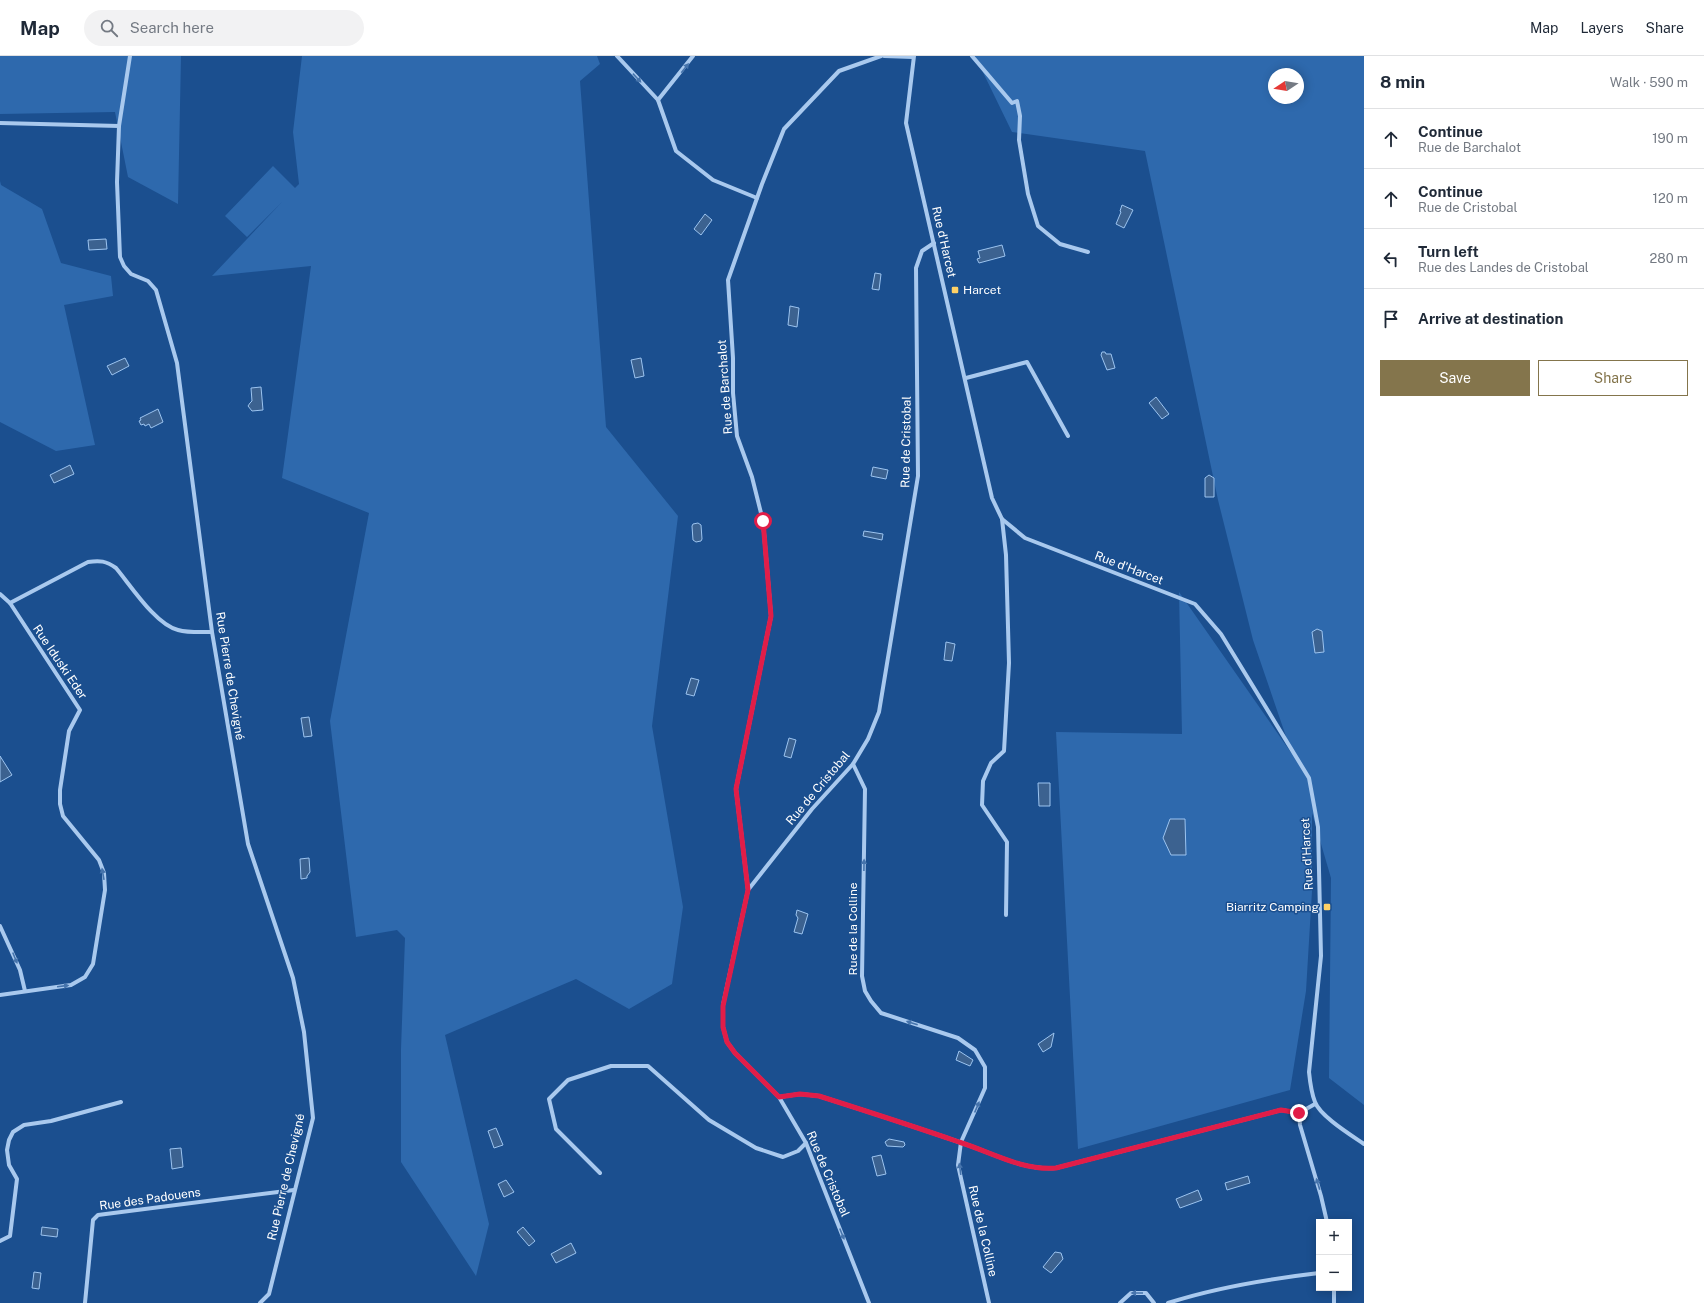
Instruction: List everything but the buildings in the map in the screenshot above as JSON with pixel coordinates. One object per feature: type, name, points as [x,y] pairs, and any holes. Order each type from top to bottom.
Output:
[{"type":"street","name":"Rue Pierre de Chevigné","points":[[130,56],[118,126],[117,182],[120,257],[124,266],[131,274],[148,280],[156,290],[177,363],[212,632],[248,844],[293,978],[304,1032],[314,1118],[294,1190],[269,1294],[260,1303]]},
{"type":"street","points":[[617,56],[658,100],[676,151],[713,180],[757,198]]},
{"type":"street","points":[[658,100],[693,56]]},
{"type":"street","name":"Rue de Barchalot","points":[[748,890],[736,789],[771,616],[763,521],[752,477],[737,436],[733,393],[733,358],[728,280],[757,198],[784,129],[839,70],[881,56]]},
{"type":"street","points":[[884,56],[914,56]]},
{"type":"street","name":"Rue d'Harcet","points":[[914,56],[906,123],[966,378],[992,498],[1002,519],[1025,538],[1195,604],[1221,634],[1309,778],[1318,827],[1320,933],[1319,987],[1310,1072],[1310,1086],[1315,1104]]},
{"type":"street","points":[[972,56],[1012,103],[1017,101],[1020,116],[1019,140],[1028,194],[1038,226],[1060,244],[1088,252]]},
{"type":"street","points":[[0,123],[118,126]]},
{"type":"street","name":"Rue de Cristobal","points":[[869,1303],[806,1143],[779,1097],[735,1053],[727,1042],[723,1027],[723,1006],[748,890],[812,809],[853,764],[868,739],[879,712],[918,476],[916,268],[922,251],[934,243]]},
{"type":"street","points":[[966,378],[1027,362],[1068,436]]},
{"type":"street","points":[[1002,519],[1006,555],[1009,663],[1004,751],[991,763],[983,781],[982,805],[1007,842],[1006,915]]},
{"type":"street","points":[[10,602],[88,562],[99,560],[108,562],[116,568],[158,618],[167,626],[179,630],[212,632]]},
{"type":"street","name":"Rue Iduski Eder","points":[[0,594],[10,602],[80,710],[69,731],[60,790],[60,804],[63,816],[99,860],[104,873],[105,890],[93,964],[85,977],[71,985],[0,995]]},
{"type":"street","name":"Rue de la Colline","points":[[853,764],[866,789],[862,976],[866,991],[871,1001],[881,1013],[958,1038],[975,1050],[985,1067],[985,1088],[961,1142],[958,1165],[989,1303]]},
{"type":"street","points":[[0,926],[20,970],[25,991]]},
{"type":"street","points":[[600,1173],[556,1129],[549,1100],[568,1080],[611,1066],[648,1066],[709,1120],[756,1148],[783,1157],[798,1151],[806,1143]]},
{"type":"street","points":[[779,1097],[800,1094],[819,1096],[961,1142],[1020,1165],[1046,1169],[1056,1168],[1281,1110],[1299,1113],[1315,1104],[1328,1118],[1364,1144]]},
{"type":"street","points":[[0,1241],[10,1236],[17,1179],[9,1165],[7,1150],[9,1140],[13,1132],[24,1125],[51,1121],[121,1102]]},
{"type":"street","points":[[1299,1113],[1300,1125],[1326,1219]]},
{"type":"street","name":"Rue des Padouens","points":[[85,1303],[93,1220],[98,1215],[294,1190]]},
{"type":"street","points":[[1168,1303],[1198,1293],[1261,1280],[1316,1273]]},
{"type":"street","points":[[1334,1291],[1334,1303]]},
{"type":"street","points":[[1120,1303],[1131,1293],[1146,1294],[1154,1303]]},
{"type":"shaded area","points":[[0,56],[181,56],[178,204],[128,177],[115,112],[0,114]]},
{"type":"shaded area","points":[[302,56],[597,56],[600,64],[580,81],[606,427],[678,516],[652,726],[683,907],[672,984],[629,1009],[576,979],[445,1035],[489,1224],[476,1276],[401,1162],[401,1049],[405,938],[397,930],[356,937],[330,721],[369,513],[282,478],[311,266],[212,276],[282,202],[247,237],[225,216],[273,166],[295,188],[299,184],[293,132]]},
{"type":"shaded area","points":[[975,56],[1364,56],[1364,1105],[1329,1078],[1331,878],[1312,813],[1312,891],[1306,991],[1290,1090],[1078,1149],[1056,732],[1182,734],[1179,592],[1292,754],[1253,640],[1218,500],[1145,151],[1012,132]]},
{"type":"shaded area","points":[[0,181],[1,185],[42,209],[61,263],[111,276],[113,296],[64,305],[95,445],[56,451],[0,422]]},
{"type":"shaded area","points":[[1122,205],[1133,210],[1124,228],[1116,224]]},
{"type":"shaded area","points":[[705,214],[712,220],[701,235],[694,229]]},
{"type":"shaded area","points":[[106,239],[107,249],[89,250],[88,240]]},
{"type":"shaded area","points":[[1002,245],[1005,256],[979,263],[977,259],[980,258],[978,251]]},
{"type":"shaded area","points":[[875,273],[881,274],[879,290],[872,289]]},
{"type":"shaded area","points":[[790,306],[799,308],[797,327],[788,325]]},
{"type":"shaded area","points":[[1102,352],[1111,354],[1115,368],[1107,370],[1101,355]]},
{"type":"shaded area","points":[[125,358],[129,366],[112,375],[107,366]]},
{"type":"shaded area","points":[[641,358],[644,376],[635,378],[631,360]]},
{"type":"shaded area","points":[[261,387],[263,410],[252,411],[248,406],[252,401],[251,388]]},
{"type":"shaded area","points":[[1156,397],[1169,414],[1162,419],[1149,403]]},
{"type":"shaded area","points":[[158,409],[163,422],[151,428],[149,424],[145,426],[144,424],[141,425],[139,421],[141,420],[140,418]]},
{"type":"shaded area","points":[[70,465],[74,474],[54,483],[50,475]]},
{"type":"shaded area","points":[[873,467],[888,470],[886,479],[871,476]]},
{"type":"shaded area","points":[[1209,475],[1214,478],[1214,497],[1205,497],[1205,478]]},
{"type":"shaded area","points":[[698,523],[701,525],[702,539],[701,541],[696,542],[693,540],[692,526],[693,524]]},
{"type":"shaded area","points":[[864,531],[883,534],[882,540],[863,536]]},
{"type":"shaded area","points":[[1317,629],[1322,631],[1324,652],[1315,653],[1312,632]]},
{"type":"shaded area","points":[[946,642],[955,644],[952,661],[944,660]]},
{"type":"shaded area","points":[[691,678],[699,680],[694,696],[686,694]]},
{"type":"shaded area","points":[[309,717],[312,736],[304,737],[301,718]]},
{"type":"shaded area","points":[[789,738],[796,740],[791,758],[784,756]]},
{"type":"shaded area","points":[[0,756],[12,775],[0,782]]},
{"type":"shaded area","points":[[1038,783],[1050,783],[1050,806],[1039,806]]},
{"type":"shaded area","points":[[1170,819],[1185,819],[1186,855],[1171,855],[1163,838]]},
{"type":"shaded area","points":[[309,858],[310,872],[307,878],[301,879],[300,859]]},
{"type":"shaded area","points":[[797,910],[808,914],[802,934],[794,932],[798,918],[796,915]]},
{"type":"shaded area","points":[[1054,1033],[1051,1047],[1043,1052],[1038,1044]]},
{"type":"shaded area","points":[[959,1051],[973,1060],[970,1066],[956,1060]]},
{"type":"shaded area","points":[[496,1128],[503,1145],[494,1148],[488,1131]]},
{"type":"shaded area","points":[[889,1139],[904,1142],[905,1145],[903,1147],[887,1146],[885,1142]]},
{"type":"shaded area","points":[[181,1148],[183,1167],[172,1169],[170,1149]]},
{"type":"shaded area","points":[[881,1155],[886,1174],[877,1176],[872,1157]]},
{"type":"shaded area","points":[[1248,1176],[1250,1183],[1227,1190],[1225,1183]]},
{"type":"shaded area","points":[[506,1180],[514,1192],[504,1197],[498,1184]]},
{"type":"shaded area","points":[[1198,1190],[1202,1200],[1180,1208],[1176,1199]]},
{"type":"shaded area","points":[[42,1227],[58,1229],[57,1237],[41,1235]]},
{"type":"shaded area","points":[[523,1227],[535,1241],[529,1246],[517,1232]]},
{"type":"shaded area","points":[[571,1243],[576,1253],[556,1263],[551,1254]]},
{"type":"shaded area","points":[[1055,1252],[1061,1253],[1063,1259],[1051,1273],[1043,1267]]},
{"type":"shaded area","points":[[34,1272],[41,1273],[39,1289],[32,1288]]},
{"type":"place","name":"Harcet","points":[[955,290]]},
{"type":"place","name":"Biarritz Camping","points":[[1327,907]]},
{"type":"route","points":[[763,521],[771,616],[736,789],[748,890],[723,1006],[723,1027],[727,1042],[735,1053],[779,1097],[800,1094],[819,1096],[961,1142],[1020,1165],[1046,1169],[1056,1168],[1281,1110],[1299,1113]]}]
